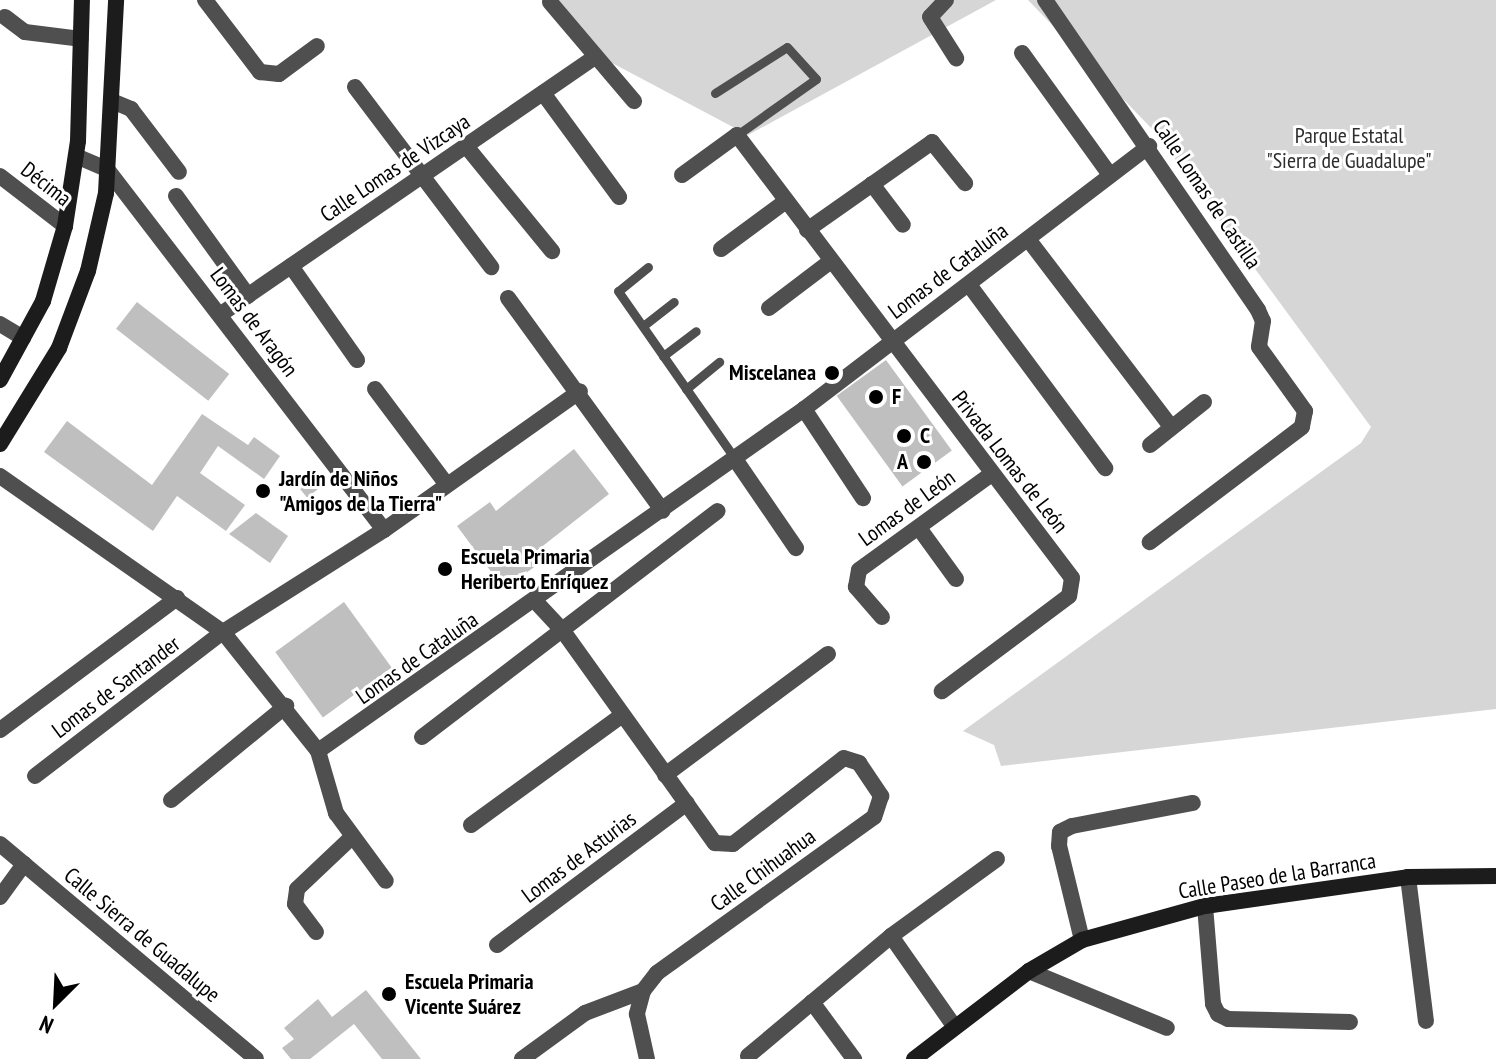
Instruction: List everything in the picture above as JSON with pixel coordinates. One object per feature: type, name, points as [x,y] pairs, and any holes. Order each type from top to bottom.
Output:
[{"type":"street","points":[[0,380],[43,301],[65,226],[76,156],[82,0]]},
{"type":"street","points":[[0,444],[64,335],[88,271],[107,169],[116,0]]},
{"type":"street","points":[[205,0],[260,72],[279,74],[317,46]]},
{"type":"street","points":[[946,0],[930,17],[956,58]]},
{"type":"street","name":"Calle Lomas de Castilla","points":[[1045,0],[1149,146],[1258,310],[1263,321],[1259,347],[1307,420],[1150,542]]},
{"type":"street","points":[[550,2],[594,58],[634,101]]},
{"type":"street","points":[[5,17],[25,32],[81,39]]},
{"type":"street","points":[[1022,53],[1110,175]]},
{"type":"street","name":"Calle Lomas de Vizcaya","points":[[221,314],[594,58]]},
{"type":"street","points":[[355,87],[491,267]]},
{"type":"street","points":[[543,93],[619,197]]},
{"type":"street","points":[[112,101],[131,109],[179,172]]},
{"type":"street","points":[[682,175],[737,135]]},
{"type":"street","name":"Privada Lomas de León","points":[[737,135],[990,475],[1072,578],[1073,587],[1069,596],[942,691]]},
{"type":"street","points":[[807,230],[932,142],[965,183]]},
{"type":"street","points":[[466,146],[552,251]]},
{"type":"street","name":"Lomas de Cataluña","points":[[318,751],[536,602],[804,409],[970,286],[1149,146]]},
{"type":"street","name":"Lomas de Aragón","points":[[76,156],[107,169],[384,530]]},
{"type":"street","name":"Décima","points":[[0,176],[65,226]]},
{"type":"street","points":[[872,184],[903,225]]},
{"type":"street","points":[[176,196],[248,296]]},
{"type":"street","points":[[721,249],[786,201]]},
{"type":"street","points":[[1028,239],[1171,427]]},
{"type":"street","points":[[769,308],[831,261]]},
{"type":"street","points":[[291,266],[357,360]]},
{"type":"street","points":[[970,286],[1105,468]]},
{"type":"street","points":[[508,298],[580,391],[663,511]]},
{"type":"street","points":[[0,324],[23,338]]},
{"type":"street","points":[[375,389],[447,485]]},
{"type":"street","points":[[223,632],[384,530],[580,391]]},
{"type":"street","points":[[1150,445],[1204,402]]},
{"type":"street","points":[[804,409],[863,498]]},
{"type":"street","points":[[735,459],[796,548]]},
{"type":"street","name":"Lomas de León","points":[[882,617],[854,579],[990,475]]},
{"type":"street","name":"Lomas de Santander","points":[[0,476],[223,632],[286,706],[318,751],[329,795],[352,837],[386,881]]},
{"type":"street","points":[[422,737],[718,511]]},
{"type":"street","points":[[919,528],[956,579]]},
{"type":"street","name":"Lomas de Santander","points":[[0,730],[177,598]]},
{"type":"street","points":[[536,602],[563,631],[621,716],[687,803]]},
{"type":"street","name":"Lomas de Santander","points":[[35,776],[223,632]]},
{"type":"street","points":[[665,775],[828,654]]},
{"type":"street","points":[[171,800],[286,706]]},
{"type":"street","points":[[471,825],[621,716]]},
{"type":"street","name":"Calle Chihuahua","points":[[643,991],[657,973],[874,817],[881,796],[852,757],[724,847],[687,803]]},
{"type":"street","name":"Lomas de Asturias","points":[[497,945],[687,803]]},
{"type":"street","points":[[1082,940],[1059,846],[1060,832],[1072,826],[1193,803]]},
{"type":"street","points":[[316,932],[295,904],[297,889],[352,837]]},
{"type":"street","name":"Calle Sierra de Guadalupe","points":[[0,844],[256,1059]]},
{"type":"street","points":[[748,1056],[891,936],[997,859]]},
{"type":"street","points":[[0,897],[24,864]]},
{"type":"street","name":"Calle Paseo de la Barranca","points":[[914,1059],[1029,971],[1082,940],[1205,906],[1408,877],[1496,876]]},
{"type":"street","points":[[1408,877],[1426,1021]]},
{"type":"street","points":[[1205,906],[1213,1004],[1218,1014],[1228,1019],[1350,1022]]},
{"type":"street","points":[[891,936],[954,1026]]},
{"type":"street","points":[[1029,971],[1167,1028]]},
{"type":"street","points":[[643,991],[637,1014],[647,1059]]},
{"type":"street","points":[[522,1059],[585,1013],[643,991]]},
{"type":"street","points":[[812,1002],[854,1059]]},
{"type":"lane","points":[[715,93],[787,47],[816,79],[737,135]]},
{"type":"lane","points":[[648,267],[618,291],[735,459]]},
{"type":"lane","points":[[643,326],[674,302]]},
{"type":"lane","points":[[663,356],[696,331]]},
{"type":"lane","points":[[686,389],[719,362]]},
{"type":"green space","points":[[554,0],[996,0],[748,135],[597,55]]},
{"type":"green space","name":"Parque Estatal \"Sierra de Guadalupe\"","points":[[1028,0],[1496,0],[1496,709],[1001,766],[994,745],[963,731],[1361,443],[1371,427],[1154,131]]},
{"type":"building","points":[[137,302],[229,374],[208,401],[116,329]]},
{"type":"building","points":[[886,360],[952,451],[902,486],[837,396]]},
{"type":"building","points":[[202,414],[248,445],[254,437],[280,456],[264,479],[218,446],[200,473],[245,505],[226,531],[177,496],[153,531],[44,452],[67,421],[152,485]]},
{"type":"building","points":[[574,449],[609,494],[530,556],[537,565],[504,589],[457,526],[490,502],[496,511]]},
{"type":"building","points":[[310,471],[322,486],[307,498],[295,483]]},
{"type":"building","points":[[256,513],[288,536],[270,563],[229,534]]},
{"type":"building","points":[[344,602],[392,668],[323,717],[275,652]]},
{"type":"building","points":[[366,990],[421,1059],[382,1059],[354,1024],[310,1059],[291,1059],[282,1048],[294,1039],[284,1028],[318,999],[332,1017]]},
{"type":"place","name":"Miscelanea","points":[[832,373]]},
{"type":"place","name":"F","points":[[876,397]]},
{"type":"place","name":"C","points":[[904,436]]},
{"type":"place","name":"A","points":[[924,462]]},
{"type":"place","name":"Jardín de Niños \"Amigos de la Tierra\"","points":[[263,491]]},
{"type":"place","name":"Escuela Primaria Heriberto Enríquez","points":[[445,569]]},
{"type":"place","name":"Escuela Primaria Vicente Suárez","points":[[389,994]]}]
